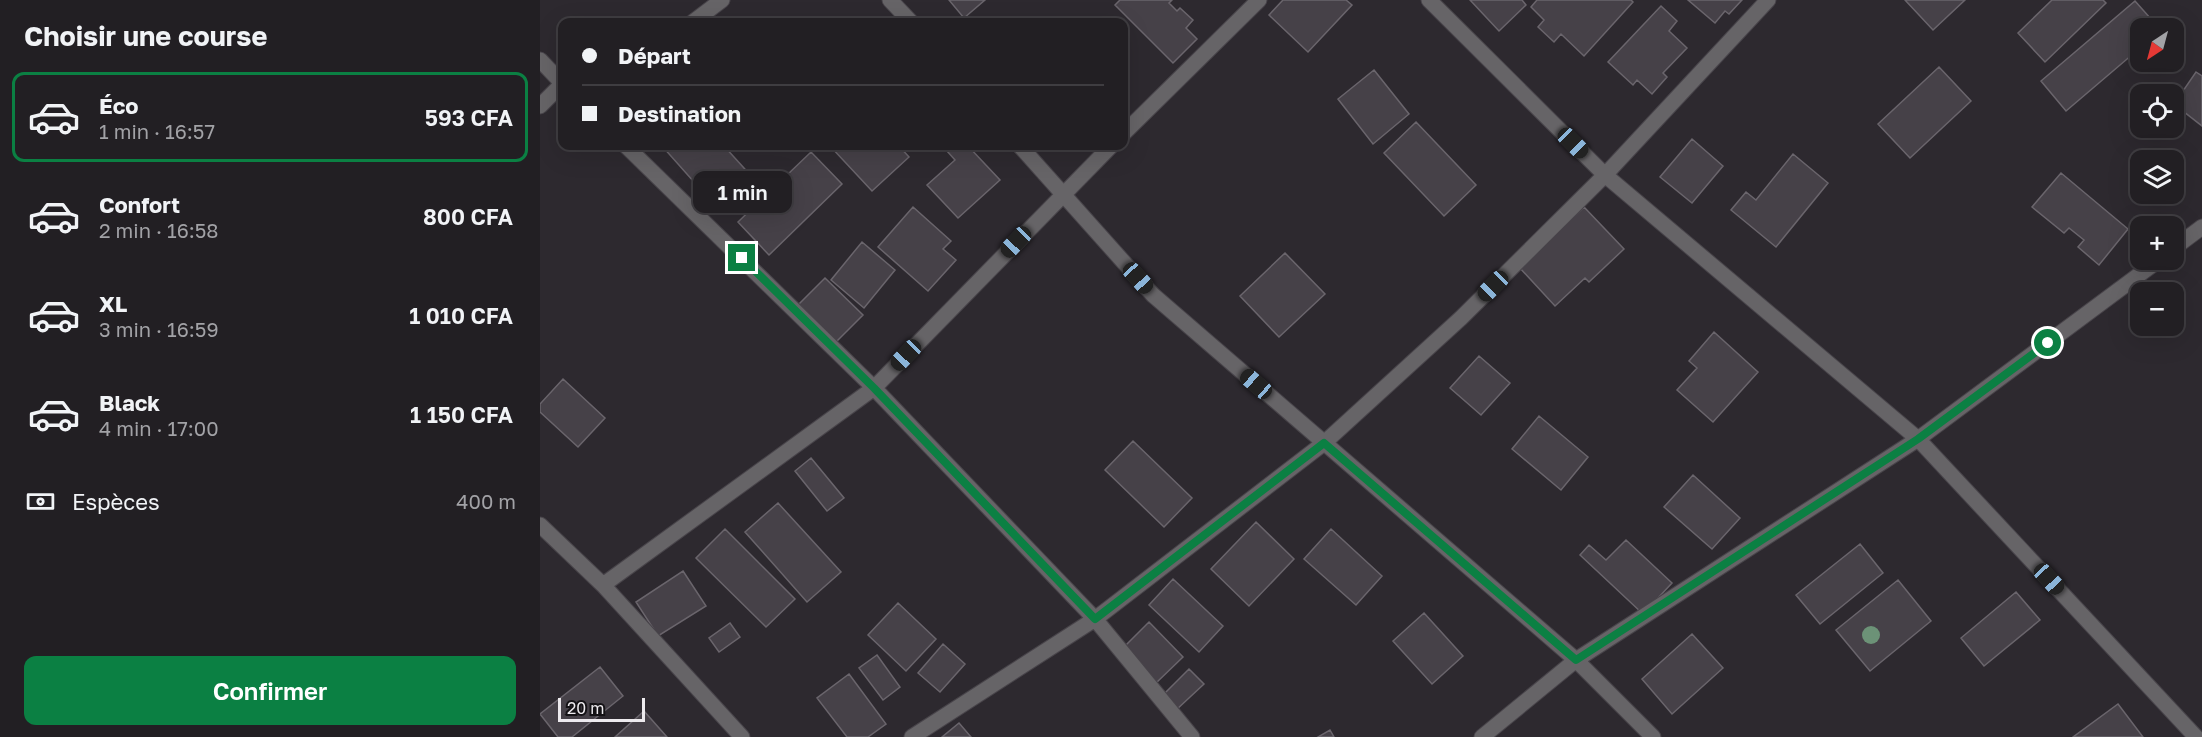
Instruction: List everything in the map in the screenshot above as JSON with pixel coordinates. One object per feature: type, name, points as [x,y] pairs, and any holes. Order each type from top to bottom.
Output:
[{"type":"street","points":[[698,18],[722,0]]},
{"type":"street","points":[[890,0],[906,18]]},
{"type":"street","points":[[1128,129],[1258,0]]},
{"type":"street","points":[[1429,0],[1605,175],[1918,439],[2196,737]]},
{"type":"street","points":[[912,737],[1095,619],[1324,443],[1461,318],[1605,175],[1768,0]]},
{"type":"street","points":[[540,60],[558,79]]},
{"type":"street","points":[[540,106],[558,87]]},
{"type":"street","points":[[630,150],[874,388],[1095,619],[1192,737]]},
{"type":"street","points":[[1024,150],[1154,296],[1576,660],[1653,737]]},
{"type":"street","points":[[603,585],[874,388],[1107,150]]},
{"type":"street","points":[[2184,240],[2202,227]]},
{"type":"street","points":[[1482,737],[1576,660],[1918,439],[2146,270]]},
{"type":"street","points":[[540,525],[603,585],[742,737]]},
{"type":"building","points":[[949,0],[985,0],[964,18]]},
{"type":"building","points":[[1120,0],[1172,0],[1169,3],[1177,11],[1180,8],[1193,20],[1186,28],[1197,39],[1173,63],[1115,5]]},
{"type":"building","points":[[1283,0],[1346,0],[1352,5],[1308,52],[1269,15]]},
{"type":"building","points":[[1470,0],[1522,0],[1526,5],[1499,31]]},
{"type":"building","points":[[1537,0],[1631,0],[1633,2],[1584,56],[1561,34],[1554,42],[1538,27],[1544,20],[1531,7]]},
{"type":"building","points":[[1688,0],[1742,0],[1729,14],[1725,11],[1715,23]]},
{"type":"building","points":[[1905,0],[1965,0],[1933,30]]},
{"type":"building","points":[[2052,0],[2103,0],[2106,3],[2045,62],[2018,33]]},
{"type":"building","points":[[2135,1],[2150,18],[2130,18],[2130,57],[2066,111],[2041,81]]},
{"type":"building","points":[[1661,6],[1677,21],[1669,31],[1687,48],[1663,73],[1667,77],[1652,94],[1637,80],[1633,85],[1608,62]]},
{"type":"building","points":[[1939,67],[1971,101],[1910,158],[1878,124]]},
{"type":"building","points":[[1374,70],[1409,114],[1373,144],[1338,99]]},
{"type":"building","points":[[2196,72],[2202,76],[2202,126],[2184,112],[2184,89]]},
{"type":"building","points":[[1416,122],[1476,185],[1444,216],[1384,153]]},
{"type":"building","points":[[1692,139],[1723,166],[1692,203],[1660,177]]},
{"type":"building","points":[[666,150],[728,150],[753,178],[718,209]]},
{"type":"building","points":[[834,150],[903,150],[909,157],[872,191]]},
{"type":"building","points":[[972,150],[1000,180],[958,218],[927,185],[955,160],[947,151]]},
{"type":"building","points":[[811,152],[842,184],[769,255],[738,222]]},
{"type":"building","points":[[1793,154],[1828,183],[1776,247],[1731,210],[1746,192],[1756,200]]},
{"type":"building","points":[[2061,173],[2128,229],[2099,265],[2078,247],[2084,240],[2069,228],[2064,233],[2032,207]]},
{"type":"building","points":[[913,207],[951,241],[943,249],[956,260],[928,291],[878,247]]},
{"type":"building","points":[[1584,207],[1624,249],[1589,282],[1585,278],[1555,306],[1519,267]]},
{"type":"building","points":[[862,242],[895,270],[864,308],[831,280]]},
{"type":"building","points":[[1285,253],[1325,294],[1279,337],[1240,296]]},
{"type":"building","points":[[825,278],[863,315],[833,345],[795,308]]},
{"type":"building","points":[[1714,332],[1758,372],[1713,422],[1677,390],[1697,368],[1689,361]]},
{"type":"building","points":[[1479,356],[1510,383],[1481,415],[1450,388]]},
{"type":"building","points":[[563,379],[605,418],[578,447],[540,412],[540,404]]},
{"type":"building","points":[[1539,416],[1588,457],[1561,490],[1512,449]]},
{"type":"building","points":[[1133,441],[1192,498],[1164,527],[1105,470]]},
{"type":"building","points":[[811,458],[844,498],[827,511],[795,471]]},
{"type":"building","points":[[1693,475],[1740,518],[1712,549],[1664,507]]},
{"type":"building","points":[[778,503],[841,572],[807,602],[745,532]]},
{"type":"building","points":[[1256,522],[1294,559],[1249,606],[1211,569]]},
{"type":"building","points":[[725,529],[795,599],[766,627],[696,558]]},
{"type":"building","points":[[1331,529],[1382,576],[1356,605],[1304,559]]},
{"type":"building","points":[[1626,540],[1672,583],[1643,614],[1580,555],[1589,545],[1606,560]]},
{"type":"building","points":[[1860,544],[1883,573],[1820,624],[1796,595]]},
{"type":"building","points":[[683,571],[706,606],[658,636],[636,602]]},
{"type":"building","points":[[1173,579],[1223,626],[1199,652],[1149,605]]},
{"type":"building","points":[[1898,580],[1931,621],[1870,671],[1836,630]]},
{"type":"building","points":[[2016,592],[2040,620],[1984,666],[1961,638]]},
{"type":"building","points":[[898,603],[936,639],[906,671],[868,635]]},
{"type":"building","points":[[1424,613],[1463,656],[1432,684],[1393,641]]},
{"type":"building","points":[[1149,622],[1183,657],[1156,683],[1122,649]]},
{"type":"building","points":[[730,623],[740,637],[719,652],[709,638]]},
{"type":"building","points":[[1692,634],[1723,668],[1672,714],[1642,679]]},
{"type":"building","points":[[943,644],[965,664],[940,692],[918,673]]},
{"type":"building","points":[[877,655],[900,687],[883,700],[859,668]]},
{"type":"building","points":[[600,667],[623,696],[572,737],[558,737],[540,714]]},
{"type":"building","points":[[1189,669],[1204,684],[1175,711],[1161,697]]},
{"type":"building","points":[[849,674],[886,724],[868,737],[847,737],[817,698]]},
{"type":"building","points":[[2118,704],[2143,737],[2073,737]]},
{"type":"building","points":[[644,711],[667,737],[615,737]]},
{"type":"building","points":[[959,723],[971,737],[942,737]]},
{"type":"building","points":[[1330,730],[1334,737],[1318,737]]},
{"type":"route","points":[[742,258],[874,388],[1095,619],[1324,443],[1576,660],[1918,439],[2048,343]]}]
